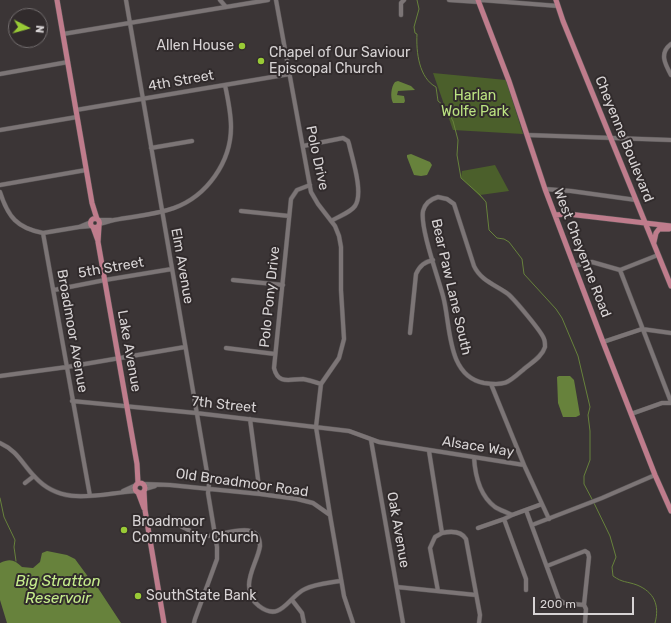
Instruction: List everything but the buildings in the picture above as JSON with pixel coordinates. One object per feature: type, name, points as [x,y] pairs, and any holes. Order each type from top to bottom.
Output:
[{"type":"main road","name":"Lake Avenue","points":[[57,0],[164,623]]},
{"type":"main road","name":"Cheyenne Boulevard","points":[[556,0],[610,138],[671,286]]},
{"type":"main road","name":"West Cheyenne Road","points":[[479,1],[509,81],[545,189],[631,414],[671,511]]},
{"type":"main road","points":[[555,215],[568,214],[645,223],[671,228]]},
{"type":"main road","points":[[654,245],[656,232],[659,229],[671,228]]},
{"type":"main road","name":"Lake Avenue","points":[[141,486],[136,488],[145,510]]},
{"type":"street","name":"Elm Avenue","points":[[126,0],[185,346],[217,554],[216,564],[194,623]]},
{"type":"street","points":[[220,0],[226,7]]},
{"type":"street","points":[[63,34],[268,0]]},
{"type":"street","name":"Polo Drive","points":[[276,0],[310,185],[318,204],[337,231],[341,247],[340,290],[344,339],[339,358],[321,384],[316,427],[330,515]]},
{"type":"street","points":[[401,14],[401,3],[404,0]]},
{"type":"street","points":[[449,0],[558,6]]},
{"type":"street","points":[[671,44],[666,48],[664,56],[666,65],[671,75]]},
{"type":"street","points":[[0,74],[68,62]]},
{"type":"street","name":"4th Street","points":[[76,110],[290,74]]},
{"type":"street","points":[[0,195],[7,210],[16,222],[31,230],[43,233],[161,212],[181,205],[194,198],[213,180],[222,165],[228,150],[231,128],[225,85]]},
{"type":"street","points":[[0,130],[77,117]]},
{"type":"street","points":[[527,135],[671,140]]},
{"type":"street","points":[[303,146],[343,138],[348,141],[358,189],[358,197],[356,204],[352,209],[331,221]]},
{"type":"street","points":[[151,148],[192,141]]},
{"type":"street","points":[[0,184],[86,170]]},
{"type":"street","name":"Polo Pony Drive","points":[[310,185],[300,188],[292,195],[274,368],[279,378],[288,381],[308,380],[321,384]]},
{"type":"street","points":[[545,189],[636,200]]},
{"type":"street","name":"Bear Paw Lane South","points":[[438,197],[447,199],[454,204],[478,274],[511,297],[544,338],[545,348],[539,357],[510,381],[499,384],[491,384],[472,379],[462,371],[453,348],[444,298],[433,260],[423,217],[425,206],[430,200],[438,197]]},
{"type":"street","points":[[241,211],[289,216]]},
{"type":"street","name":"Broadmoor Avenue","points":[[43,233],[90,496]]},
{"type":"street","points":[[574,266],[592,262],[620,270],[658,254]]},
{"type":"street","points":[[410,333],[416,274],[421,266],[433,260]]},
{"type":"street","name":"5th Street","points":[[54,290],[172,269]]},
{"type":"street","points":[[620,270],[671,402],[662,403],[631,414]]},
{"type":"street","points":[[233,280],[283,285]]},
{"type":"street","points":[[603,342],[642,329],[671,333]]},
{"type":"street","points":[[0,376],[67,367],[185,346]]},
{"type":"street","points":[[226,348],[275,354]]},
{"type":"street","points":[[491,384],[524,465]]},
{"type":"street","name":"7th Street","points":[[72,401],[196,413],[349,431],[371,440]]},
{"type":"street","points":[[250,419],[260,494]]},
{"type":"street","name":"Alsace Way","points":[[371,440],[430,451],[524,465],[549,519]]},
{"type":"street","name":"Oak Avenue","points":[[371,440],[403,623]]},
{"type":"street","name":"Old Broadmoor Road","points":[[0,442],[17,454],[44,486],[57,493],[74,497],[121,492],[138,492]]},
{"type":"street","points":[[430,451],[442,533]]},
{"type":"street","points":[[474,457],[476,478],[488,499],[497,508],[512,515]]},
{"type":"street","points":[[532,526],[655,475]]},
{"type":"street","points":[[25,483],[34,476]]},
{"type":"street","name":"Old Broadmoor Road","points":[[121,492],[141,486],[170,485],[260,494],[297,499],[313,503],[330,515]]},
{"type":"street","points":[[478,528],[542,504]]},
{"type":"street","points":[[526,510],[560,600],[564,603],[584,605]]},
{"type":"street","points":[[330,515],[340,581],[346,606],[353,623]]},
{"type":"street","points":[[504,519],[526,579],[526,590]]},
{"type":"street","points":[[182,527],[198,535],[214,536],[244,530],[255,534],[259,540],[260,546],[249,581],[249,592],[257,605],[270,612],[283,608],[298,593],[306,588],[340,581]]},
{"type":"street","points":[[438,591],[430,548],[435,537],[442,533],[451,531],[457,532],[466,539],[480,615],[479,623]]},
{"type":"street","points":[[547,566],[585,551],[588,553],[589,557],[584,605],[586,609],[585,622]]},
{"type":"street","points":[[397,587],[476,595]]},
{"type":"street","points":[[292,600],[302,613],[304,623]]},
{"type":"green space","name":"Harlan Wolfe Park","points":[[433,73],[506,80],[523,134],[453,130]]},
{"type":"green space","points":[[495,165],[509,191],[480,195],[486,202],[461,178],[462,171]]},
{"type":"water","points":[[398,81],[411,86],[415,90],[398,91],[397,95],[404,96],[404,103],[393,103],[392,101],[392,89],[395,82]]},
{"type":"water","points":[[411,154],[430,162],[432,165],[427,175],[414,175],[407,157],[407,155]]},
{"type":"water","points":[[570,376],[574,380],[580,415],[576,417],[563,417],[558,403],[557,377]]},
{"type":"water","name":"Big Stratton Reservoir","points":[[47,551],[67,555],[75,559],[96,585],[121,623],[7,623],[0,600],[0,563],[12,560],[22,567],[33,568],[40,562],[42,553]]},
{"type":"waterway","points":[[417,0],[419,9],[414,27],[415,33],[417,34],[418,56],[422,71],[430,83],[436,87],[438,101],[448,109],[453,121],[458,140],[457,155],[461,178],[486,202],[489,230],[497,238],[504,239],[509,242],[522,259],[524,274],[556,309],[562,318],[578,356],[590,407],[588,415],[590,431],[590,460],[584,476],[584,484],[593,501]]},
{"type":"waterway","points":[[0,498],[4,517],[15,540],[14,547],[16,561]]},
{"type":"waterway","points":[[594,503],[610,536],[616,557],[612,567],[613,576],[648,591],[656,605],[657,610],[655,623]]},
{"type":"place","name":"Allen House","points":[[242,46]]},
{"type":"place","name":"Chapel of Our Saviour Episcopal Church","points":[[261,61]]},
{"type":"place","name":"Broadmoor Community Church","points":[[124,530]]},
{"type":"place","name":"SouthState Bank","points":[[138,596]]}]
